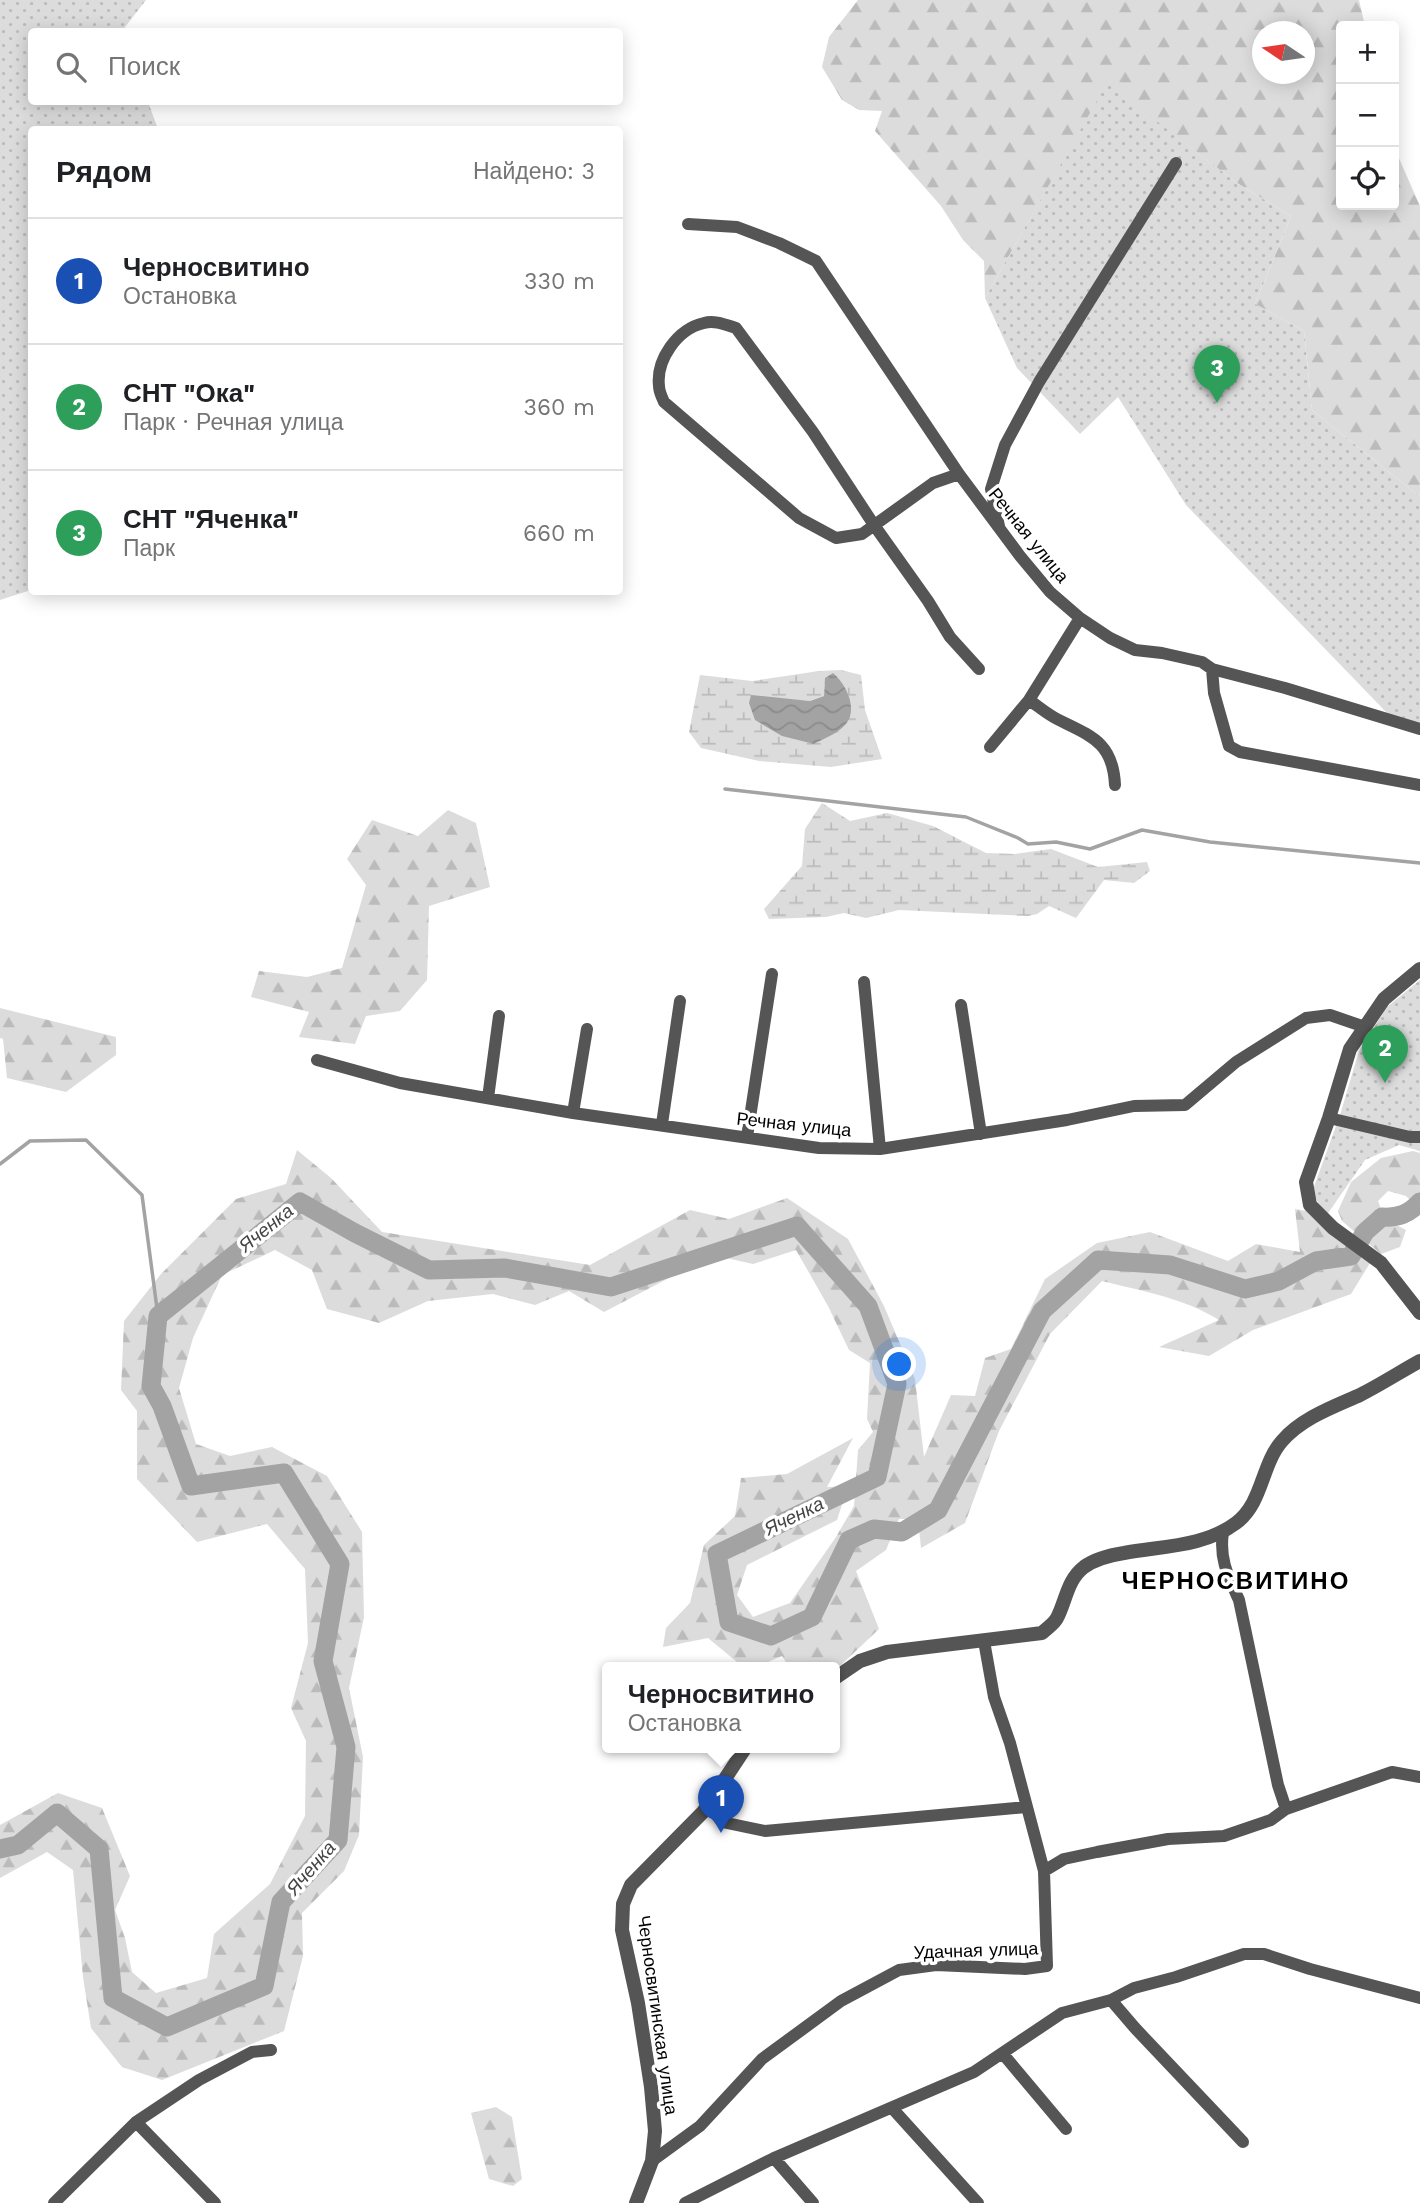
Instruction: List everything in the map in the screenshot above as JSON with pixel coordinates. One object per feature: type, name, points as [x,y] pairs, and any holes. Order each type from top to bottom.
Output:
[{"type":"street","points":[[1000,530],[992,489],[1005,446],[1039,382],[1175,163]]},
{"type":"street","name":"Речная улица","points":[[688,224],[737,227],[816,261],[959,474],[1000,530],[1049,592],[1080,618],[1110,638],[1135,650],[1202,662],[1212,669],[1420,729]]},
{"type":"street","points":[[959,474],[933,483],[874,525],[862,534],[836,538],[799,518],[664,402],[659,388],[659,372],[666,352],[691,328],[704,323],[717,322],[736,328],[813,432],[874,525],[928,601],[950,637],[979,669]]},
{"type":"street","points":[[990,747],[1029,700],[1080,618]]},
{"type":"street","points":[[1212,669],[1214,693],[1229,747],[1420,785]]},
{"type":"street","points":[[1029,700],[1053,717],[1093,736],[1114,765],[1115,785]]},
{"type":"street","points":[[1420,969],[1384,999],[1350,1049],[1306,1182],[1310,1205],[1381,1263],[1420,1313]]},
{"type":"street","points":[[747,1137],[772,974]]},
{"type":"street","points":[[864,982],[880,1149]]},
{"type":"street","points":[[662,1124],[680,1001]]},
{"type":"street","points":[[961,1005],[981,1134]]},
{"type":"street","name":"Речная улица","points":[[317,1060],[400,1083],[573,1113],[819,1148],[880,1149],[1067,1120],[1134,1106],[1185,1105],[1236,1062],[1306,1018],[1330,1015],[1365,1027]]},
{"type":"street","points":[[488,1098],[499,1016]]},
{"type":"street","points":[[573,1113],[587,1029]]},
{"type":"street","points":[[1329,1118],[1410,1137],[1420,1136]]},
{"type":"street","points":[[840,1675],[860,1661],[887,1652],[1042,1633],[1056,1621],[1073,1578],[1085,1566],[1101,1559],[1160,1546],[1197,1542],[1223,1532],[1239,1521],[1251,1507],[1270,1457],[1283,1439],[1300,1425],[1420,1361]]},
{"type":"street","points":[[1223,1532],[1221,1549],[1239,1600],[1278,1785],[1286,1809]]},
{"type":"street","points":[[984,1641],[994,1697],[1010,1743],[1044,1871],[1064,1859],[1097,1852],[1168,1839],[1224,1836],[1270,1820],[1286,1809],[1392,1772],[1420,1777]]},
{"type":"street","name":"Черносвитинская улица","points":[[636,2203],[652,2161],[655,2131],[638,2003],[622,1930],[623,1904],[631,1885],[709,1805],[742,1753]]},
{"type":"street","points":[[709,1805],[722,1822],[765,1831],[1026,1807]]},
{"type":"street","name":"Удачная улица","points":[[652,2161],[700,2126],[762,2059],[841,2001],[899,1970],[936,1965],[1025,1969],[1047,1966],[1044,1871]]},
{"type":"street","points":[[685,2203],[774,2158],[974,2072],[1062,2013],[1111,2000],[1134,1988],[1244,1954],[1264,1954],[1420,1998]]},
{"type":"street","points":[[1111,2000],[1243,2142]]},
{"type":"street","points":[[54,2203],[136,2122],[199,2080],[251,2052],[271,2050]]},
{"type":"street","points":[[1003,2054],[1066,2129]]},
{"type":"street","points":[[892,2108],[978,2203]]},
{"type":"street","points":[[136,2122],[215,2203]]},
{"type":"street","points":[[774,2158],[813,2203]]},
{"type":"green space","points":[[0,0],[146,0],[124,28],[28,28],[28,105],[149,105],[157,126],[28,126],[28,591],[0,600]]},
{"type":"green space","points":[[858,0],[1359,0],[1364,21],[1336,21],[1336,210],[1399,210],[1399,158],[1420,206],[1420,497],[1312,410],[1304,331],[1255,304],[1291,216],[1237,183],[1107,84],[985,298],[984,261],[963,240],[941,206],[875,131],[882,111],[859,110],[842,100],[822,67],[829,37]]},
{"type":"green space","points":[[1107,83],[1237,183],[1291,216],[1255,304],[1304,331],[1312,410],[1420,497],[1420,725],[1389,715],[1186,505],[1118,397],[1080,434],[1017,368],[985,298]]},
{"type":"green space","points":[[841,670],[861,675],[865,710],[882,759],[831,767],[759,761],[701,748],[689,732],[700,675],[752,681]],"holes":[[[825,678],[844,726],[761,697],[810,701],[824,696]]]},
{"type":"green space","points":[[822,803],[850,821],[887,813],[933,826],[986,853],[1015,854],[1051,849],[1098,867],[1147,862],[1150,871],[1134,883],[1104,880],[1076,918],[1049,906],[1028,916],[899,910],[866,918],[844,913],[826,917],[769,919],[764,909],[802,866],[805,829]]},
{"type":"green space","points":[[448,810],[476,823],[490,887],[429,906],[427,980],[400,1011],[366,1016],[355,1044],[299,1037],[309,1012],[251,997],[259,971],[307,977],[342,968],[366,885],[347,859],[372,820],[418,836]]},
{"type":"green space","points":[[1420,980],[1420,1151],[1399,1145],[1365,1160],[1326,1216],[1312,1192],[1340,1115],[1359,1051],[1387,1007]]},
{"type":"green space","points":[[0,1008],[116,1037],[116,1055],[66,1092],[7,1078],[3,1039],[0,1038]]},
{"type":"green space","points":[[297,1150],[331,1178],[382,1232],[590,1265],[690,1210],[729,1219],[787,1198],[848,1239],[884,1306],[915,1379],[924,1457],[951,1395],[975,1396],[985,1358],[1011,1349],[1045,1279],[1097,1243],[1150,1232],[1228,1261],[1256,1244],[1300,1252],[1295,1209],[1306,1211],[1333,1237],[1370,1263],[1351,1294],[1253,1330],[1209,1356],[1159,1347],[1219,1320],[1177,1301],[1102,1281],[1050,1334],[999,1431],[965,1523],[921,1548],[918,1519],[899,1519],[886,1550],[856,1571],[879,1629],[840,1665],[840,1662],[786,1662],[782,1656],[768,1662],[737,1662],[708,1638],[663,1647],[666,1628],[690,1603],[704,1545],[735,1516],[741,1478],[787,1474],[853,1438],[827,1487],[848,1486],[837,1520],[747,1565],[737,1595],[753,1617],[790,1603],[854,1506],[858,1450],[873,1432],[867,1419],[870,1363],[849,1350],[796,1250],[753,1264],[713,1255],[604,1312],[569,1291],[535,1305],[493,1294],[428,1301],[379,1323],[327,1309],[312,1270],[275,1250],[222,1275],[193,1338],[179,1388],[196,1444],[230,1456],[272,1447],[327,1476],[362,1532],[364,1617],[349,1688],[363,1757],[359,1835],[344,1871],[302,1913],[303,1956],[284,2031],[162,2080],[122,2067],[91,2028],[83,1977],[73,1870],[47,1852],[0,1878],[0,1825],[58,1793],[102,1808],[130,1876],[115,1910],[125,1938],[132,1972],[156,1993],[207,1978],[214,1934],[270,1884],[305,1816],[306,1741],[291,1708],[308,1643],[305,1569],[267,1524],[197,1542],[137,1479],[137,1411],[121,1390],[124,1321],[161,1274],[236,1199],[286,1184]]},
{"type":"green space","points":[[1413,1151],[1420,1153],[1420,1210],[1406,1196],[1388,1191],[1378,1201],[1385,1219],[1406,1230],[1400,1247],[1381,1254],[1342,1221],[1338,1211],[1351,1182],[1381,1158]]},
{"type":"green space","points":[[496,2107],[512,2117],[522,2179],[513,2186],[489,2179],[471,2113]]},
{"type":"water","points":[[833,673],[847,691],[851,714],[843,727],[833,734],[814,744],[782,736],[755,720],[749,703],[751,695],[810,701],[824,696],[825,678]]},
{"type":"waterway","points":[[725,789],[966,817],[1028,844],[1056,842],[1090,849],[1142,830],[1210,842],[1420,863]]},
{"type":"waterway","name":"Яченка","points":[[0,1164],[30,1141],[86,1140],[142,1195],[158,1316]]},
{"type":"waterway","name":"Яченка","points":[[0,1849],[18,1845],[57,1813],[99,1849],[113,1998],[167,2027],[264,1986],[281,1902],[338,1840],[346,1747],[323,1661],[340,1564],[284,1473],[191,1486],[162,1406],[151,1386],[158,1316],[300,1202],[429,1270],[505,1268],[611,1287],[797,1226],[868,1306],[897,1384],[877,1477],[717,1554],[729,1622],[771,1636],[812,1617],[849,1540],[874,1529],[902,1532],[938,1510],[1042,1311],[1098,1260],[1170,1265],[1245,1289],[1279,1281],[1316,1261],[1351,1256],[1365,1232],[1382,1217],[1403,1214],[1420,1202]]},
{"type":"place","name":"СНТ \"Яченка\"","points":[[1217,403]]},
{"type":"place","name":"СНТ \"Ока\"","points":[[1385,1083]]},
{"type":"place","name":"Черносвитино","points":[[721,1833]]},
{"type":"district","name":"ЧЕРНОСВИТИНО","points":[[1236,1581]]}]
